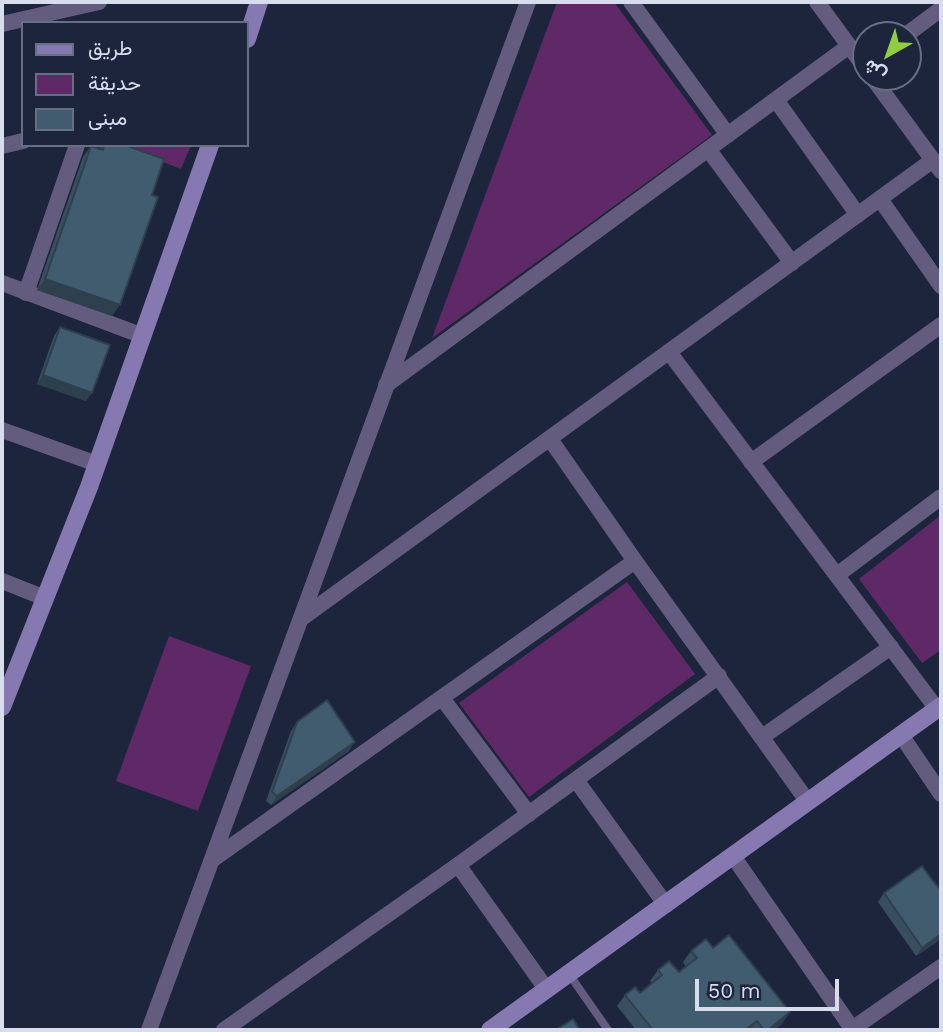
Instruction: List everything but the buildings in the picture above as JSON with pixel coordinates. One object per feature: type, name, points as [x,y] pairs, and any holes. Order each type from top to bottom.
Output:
[{"type":"main road","points":[[248,36],[259,2]]},
{"type":"main road","points":[[2,707],[97,464],[209,147]]},
{"type":"main road","points":[[491,1030],[939,708]]},
{"type":"street","points":[[2,24],[60,6],[99,2]]},
{"type":"street","points":[[149,1030],[528,2]]},
{"type":"street","points":[[631,2],[728,135]]},
{"type":"street","points":[[817,2],[852,50]]},
{"type":"street","points":[[922,23],[941,9]]},
{"type":"street","points":[[386,385],[849,46]]},
{"type":"street","points":[[302,618],[880,199],[937,166],[883,91]]},
{"type":"street","points":[[776,100],[858,215]]},
{"type":"street","points":[[2,146],[21,141]]},
{"type":"street","points":[[26,293],[75,147]]},
{"type":"street","points":[[709,149],[792,263]]},
{"type":"street","points":[[880,199],[941,286]]},
{"type":"street","points":[[2,283],[144,336]]},
{"type":"street","points":[[751,462],[940,329]]},
{"type":"street","points":[[669,352],[939,708]]},
{"type":"street","points":[[2,430],[97,464]]},
{"type":"street","points":[[550,439],[808,802]]},
{"type":"street","points":[[837,575],[941,497]]},
{"type":"street","points":[[212,860],[635,561]]},
{"type":"street","points":[[2,581],[45,598]]},
{"type":"street","points":[[762,737],[891,647]]},
{"type":"street","points":[[224,1030],[719,676]]},
{"type":"street","points":[[442,698],[529,814]]},
{"type":"street","points":[[901,735],[941,794]]},
{"type":"street","points":[[576,780],[666,905]]},
{"type":"street","points":[[733,856],[852,1029],[941,967]]},
{"type":"street","points":[[457,865],[547,989]]},
{"type":"lane","points":[[569,974],[608,1030]]},
{"type":"green space","points":[[557,2],[614,2],[712,135],[432,338]]},
{"type":"green space","points":[[124,147],[190,147],[181,169]]},
{"type":"green space","points":[[941,515],[941,650],[922,663],[859,579]]},
{"type":"green space","points":[[627,582],[695,674],[529,797],[459,703]]},
{"type":"green space","points":[[169,636],[251,666],[198,811],[116,781]]}]
